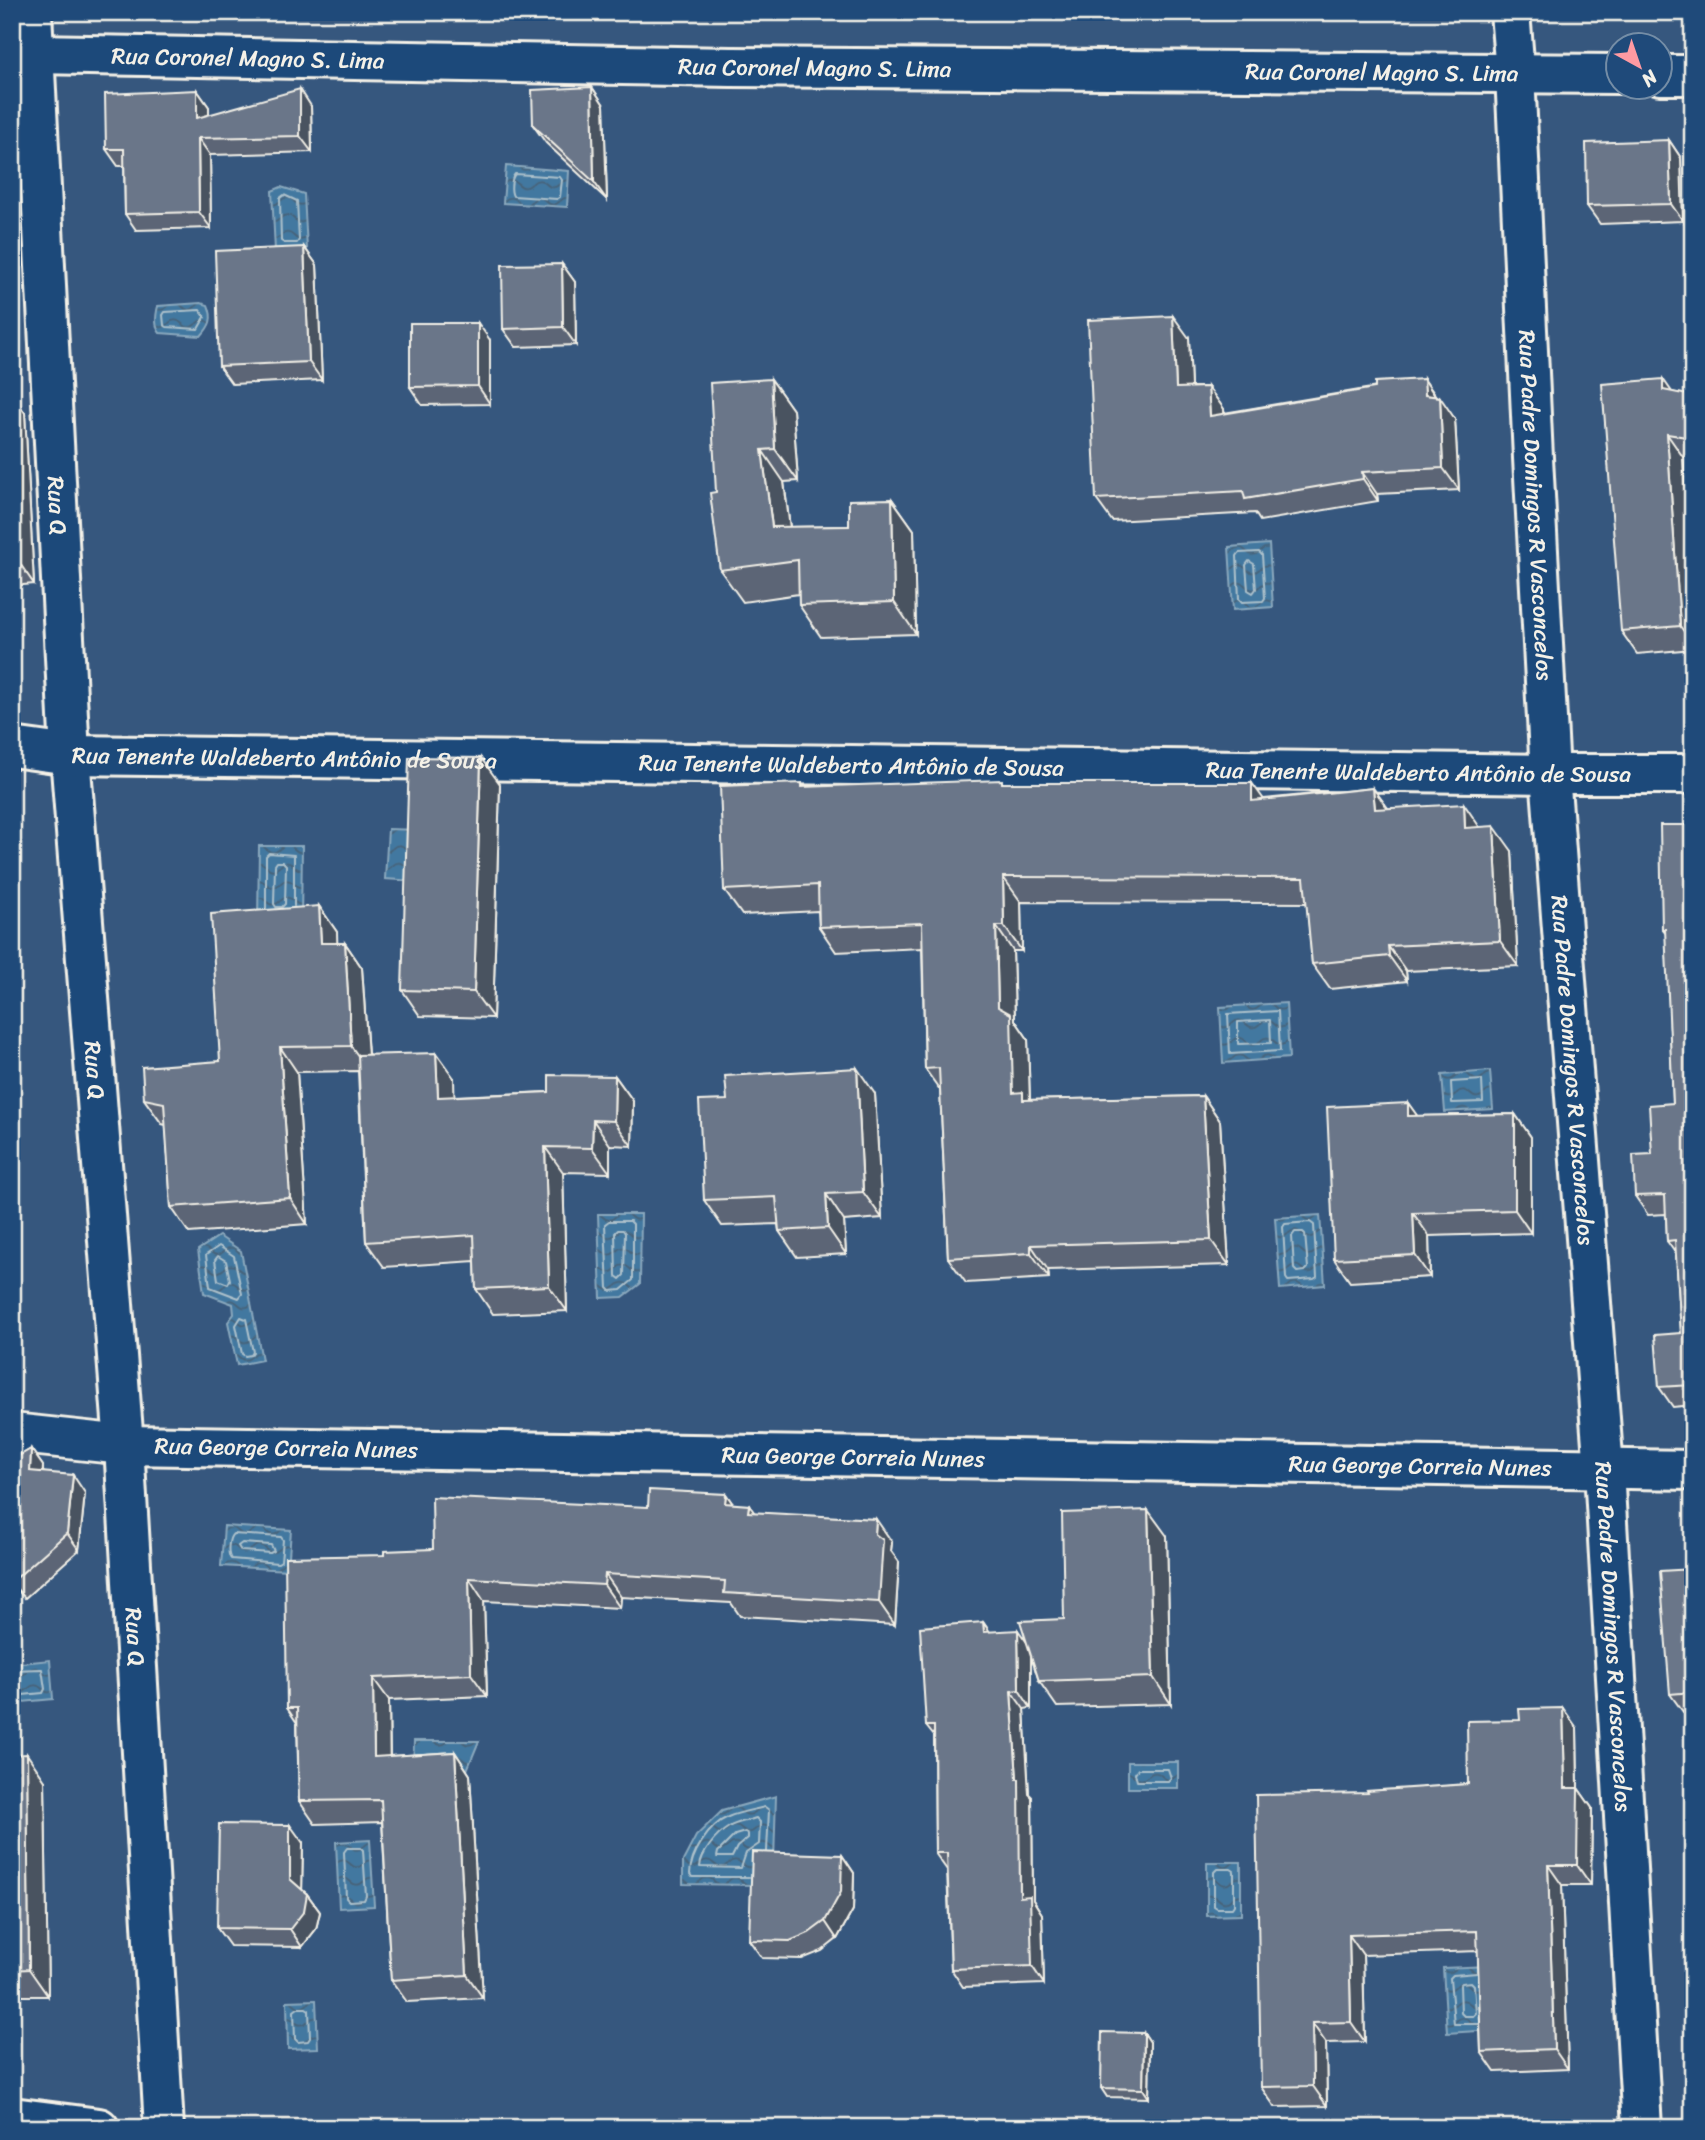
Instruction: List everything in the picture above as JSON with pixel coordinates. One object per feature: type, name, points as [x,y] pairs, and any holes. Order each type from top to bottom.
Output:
[{"type":"street","name":"Rua Q","points":[[32,12],[24,53],[70,755],[124,1446],[164,2128]]},
{"type":"street","name":"Rua Padre Domingos R Vasconcelos","points":[[1510,12],[1516,72],[1532,458],[1550,774],[1604,1470],[1642,2128]]},
{"type":"street","name":"Rua Coronel Magno S. Lima","points":[[24,53],[745,67],[1604,74]]},
{"type":"street","points":[[1674,75],[1693,75]]},
{"type":"street","name":"Rua Tenente Waldeberto Antônio de Sousa","points":[[12,747],[70,755],[1693,774]]},
{"type":"street","name":"Rua George Correia Nunes","points":[[12,1433],[124,1446],[1693,1470]]},
{"type":"street","points":[[12,2117],[99,2128]]},
{"type":"water","points":[[506,166],[569,171],[567,207],[503,203]]},
{"type":"water","points":[[281,187],[304,194],[307,249],[275,251],[272,191]]},
{"type":"water","points":[[201,303],[208,305],[211,318],[201,336],[160,333],[156,323],[158,306]]},
{"type":"water","points":[[1269,544],[1273,607],[1233,610],[1229,547]]},
{"type":"water","points":[[388,829],[418,830],[415,881],[385,879]]},
{"type":"water","points":[[259,846],[302,846],[301,922],[258,923]]},
{"type":"water","points":[[1286,1003],[1289,1058],[1223,1063],[1220,1007]]},
{"type":"water","points":[[1490,1071],[1493,1109],[1445,1112],[1442,1075]]},
{"type":"water","points":[[598,1214],[641,1214],[640,1284],[623,1297],[601,1298]]},
{"type":"water","points":[[1320,1215],[1325,1285],[1280,1289],[1275,1218]]},
{"type":"water","points":[[219,1236],[241,1251],[262,1360],[237,1365],[228,1322],[234,1314],[233,1304],[204,1293],[198,1250]]},
{"type":"water","points":[[224,1526],[291,1530],[288,1570],[221,1566]]},
{"type":"water","points":[[50,1660],[53,1699],[12,1703],[12,1664]]},
{"type":"water","points":[[414,1741],[479,1741],[467,1770],[413,1770]]},
{"type":"water","points":[[1128,1762],[1178,1762],[1178,1788],[1128,1788]]},
{"type":"water","points":[[776,1796],[774,1862],[757,1885],[683,1884],[683,1861],[696,1836],[722,1811]]},
{"type":"water","points":[[370,1840],[374,1906],[339,1908],[336,1842]]},
{"type":"water","points":[[1207,1862],[1241,1862],[1241,1915],[1207,1916]]},
{"type":"water","points":[[1489,1966],[1493,2030],[1447,2033],[1443,1968]]},
{"type":"water","points":[[316,2000],[318,2048],[288,2049],[287,2001]]},
{"type":"building","points":[[592,87],[594,182],[533,125],[532,90]]},
{"type":"building","points":[[300,89],[300,136],[198,138],[199,212],[125,214],[124,149],[106,149],[105,94],[197,90],[197,118]]},
{"type":"building","points":[[1669,140],[1671,204],[1587,206],[1586,143]]},
{"type":"building","points":[[304,247],[309,362],[219,366],[215,251]]},
{"type":"building","points":[[562,264],[563,327],[503,329],[502,265]]},
{"type":"building","points":[[1173,316],[1176,388],[1208,387],[1210,416],[1375,388],[1375,382],[1424,379],[1425,395],[1440,397],[1443,468],[1362,472],[1363,479],[1245,499],[1243,491],[1096,499],[1088,320]]},
{"type":"building","points":[[410,323],[478,323],[478,386],[410,387]]},
{"type":"building","points":[[771,379],[775,449],[762,450],[772,527],[849,526],[849,500],[892,499],[894,602],[799,605],[798,560],[720,570],[710,493],[716,492],[710,383]]},
{"type":"building","points":[[1663,379],[1663,390],[1693,396],[1693,438],[1667,434],[1680,626],[1621,631],[1602,384]]},
{"type":"building","points":[[12,485],[16,558],[12,558]]},
{"type":"building","points":[[409,757],[481,758],[474,992],[402,990]]},
{"type":"building","points":[[1002,780],[1002,783],[1252,783],[1252,801],[1373,788],[1375,809],[1464,804],[1465,828],[1494,826],[1500,941],[1388,946],[1389,956],[1312,964],[1304,878],[1003,877],[1004,926],[996,926],[998,1007],[1011,1014],[1013,1093],[1023,1092],[1023,1100],[1203,1096],[1211,1240],[1031,1245],[1031,1253],[948,1258],[939,1068],[925,1069],[922,923],[819,927],[818,885],[724,890],[720,786],[802,783],[802,787]]},
{"type":"building","points":[[1660,825],[1693,825],[1693,1385],[1659,1387],[1655,1335],[1681,1333],[1675,1240],[1667,1241],[1665,1195],[1635,1196],[1633,1155],[1652,1154],[1649,1105],[1673,1103],[1665,929],[1662,929]]},
{"type":"building","points":[[319,906],[321,943],[345,943],[351,1046],[280,1047],[290,1198],[171,1207],[164,1103],[144,1099],[142,1067],[220,1061],[211,914]]},
{"type":"building","points":[[436,1053],[438,1097],[549,1092],[549,1075],[615,1076],[614,1121],[593,1120],[592,1148],[545,1147],[549,1286],[476,1289],[474,1235],[366,1242],[358,1055]]},
{"type":"building","points":[[857,1068],[863,1192],[826,1194],[828,1228],[779,1231],[776,1197],[704,1200],[699,1101],[727,1100],[725,1076]]},
{"type":"building","points":[[1408,1103],[1408,1116],[1515,1114],[1515,1210],[1413,1213],[1415,1255],[1334,1259],[1327,1107]]},
{"type":"building","points":[[31,1449],[30,1471],[73,1475],[67,1533],[13,1581],[12,1460]]},
{"type":"building","points":[[649,1490],[726,1494],[725,1503],[749,1505],[748,1512],[876,1519],[875,1534],[883,1540],[879,1602],[724,1593],[725,1581],[605,1574],[604,1585],[469,1578],[471,1674],[373,1678],[374,1757],[455,1752],[467,1975],[391,1980],[381,1800],[299,1801],[297,1708],[287,1708],[285,1557],[384,1555],[384,1551],[433,1549],[432,1497],[648,1507]]},
{"type":"building","points":[[1148,1510],[1153,1677],[1039,1681],[1020,1621],[1064,1619],[1062,1513]]},
{"type":"building","points":[[1693,1569],[1693,1692],[1670,1694],[1660,1571]]},
{"type":"building","points":[[983,1622],[984,1632],[1018,1630],[1019,1690],[1011,1691],[1019,1779],[1020,1897],[1030,1896],[1032,1966],[951,1969],[947,1853],[935,1853],[934,1726],[926,1726],[920,1627]]},
{"type":"building","points":[[1563,1708],[1565,1788],[1578,1788],[1577,1865],[1548,1865],[1554,2049],[1481,2052],[1477,1931],[1349,1935],[1351,2022],[1312,2023],[1313,2086],[1261,2087],[1256,1795],[1368,1793],[1367,1791],[1468,1784],[1467,1721],[1520,1720],[1519,1709]]},
{"type":"building","points":[[27,1754],[29,1969],[12,1970],[12,1755]]},
{"type":"building","points":[[219,1824],[290,1825],[290,1879],[307,1894],[304,1911],[290,1929],[217,1928]]},
{"type":"building","points":[[752,1852],[842,1855],[841,1892],[825,1921],[809,1933],[790,1941],[749,1940]]},
{"type":"building","points":[[1102,2032],[1144,2033],[1143,2089],[1101,2088]]}]
